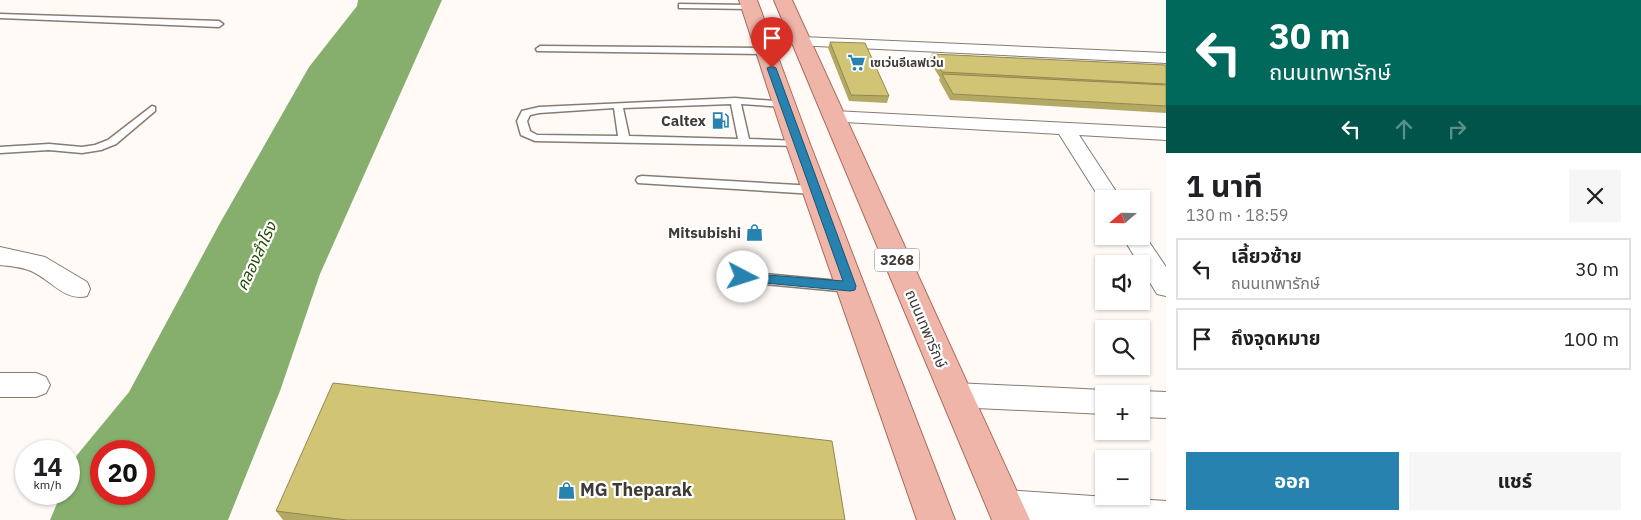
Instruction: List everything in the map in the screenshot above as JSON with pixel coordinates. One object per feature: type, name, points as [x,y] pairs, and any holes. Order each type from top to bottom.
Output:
[{"type":"main road","name":"ถนนเทพารักษ์","points":[[783,0],[1008,513]]},
{"type":"main road","points":[[749,4],[798,144],[936,520]]},
{"type":"street","points":[[802,42],[1166,58]]},
{"type":"street","points":[[834,116],[1166,134]]},
{"type":"street","points":[[1065,129],[1104,190]]},
{"type":"street","points":[[1140,245],[1166,287]]},
{"type":"street","points":[[0,256],[37,263],[78,289]]},
{"type":"street","points":[[0,385],[36,385]]},
{"type":"street","points":[[955,395],[1095,402]]},
{"type":"street","points":[[1150,404],[1166,405]]},
{"type":"street","points":[[1008,513],[1166,517]]},
{"type":"lane","points":[[682,6],[749,4]]},
{"type":"lane","points":[[0,16],[219,24]]},
{"type":"lane","points":[[540,49],[766,51]]},
{"type":"lane","points":[[735,102],[744,141]]},
{"type":"lane","points":[[784,104],[735,102],[618,104],[526,112],[522,121],[525,133],[535,138],[624,138],[798,144]]},
{"type":"lane","points":[[618,104],[624,138]]},
{"type":"lane","points":[[0,150],[49,148],[82,150],[97,148],[112,142],[152,109]]},
{"type":"lane","points":[[642,180],[815,190]]},
{"type":"lane","points":[[743,277],[850,286]]},
{"type":"water","name":"คลองสำโรง","points":[[358,0],[442,0],[320,274],[280,391],[228,520],[50,520],[56,505],[80,505],[80,451],[129,392],[220,223],[309,67],[357,6]]},
{"type":"building","points":[[830,42],[865,43],[889,96],[851,95]]},
{"type":"building","points":[[932,54],[1166,65],[1166,84],[942,72]]},
{"type":"building","points":[[942,74],[1166,85],[1166,106],[953,94]]},
{"type":"building","name":"MG Theparak","points":[[333,383],[832,441],[845,520],[347,520],[276,511]]},
{"type":"place","name":"เซเว่นอีเลฟเว่น","points":[[856,63]]},
{"type":"place","name":"Caltex","points":[[720,121]]},
{"type":"place","name":"Mitsubishi","points":[[755,233]]},
{"type":"place","name":"MG Theparak","points":[[566,490]]},
{"type":"route","points":[[743,277],[850,286],[772,68]]}]
